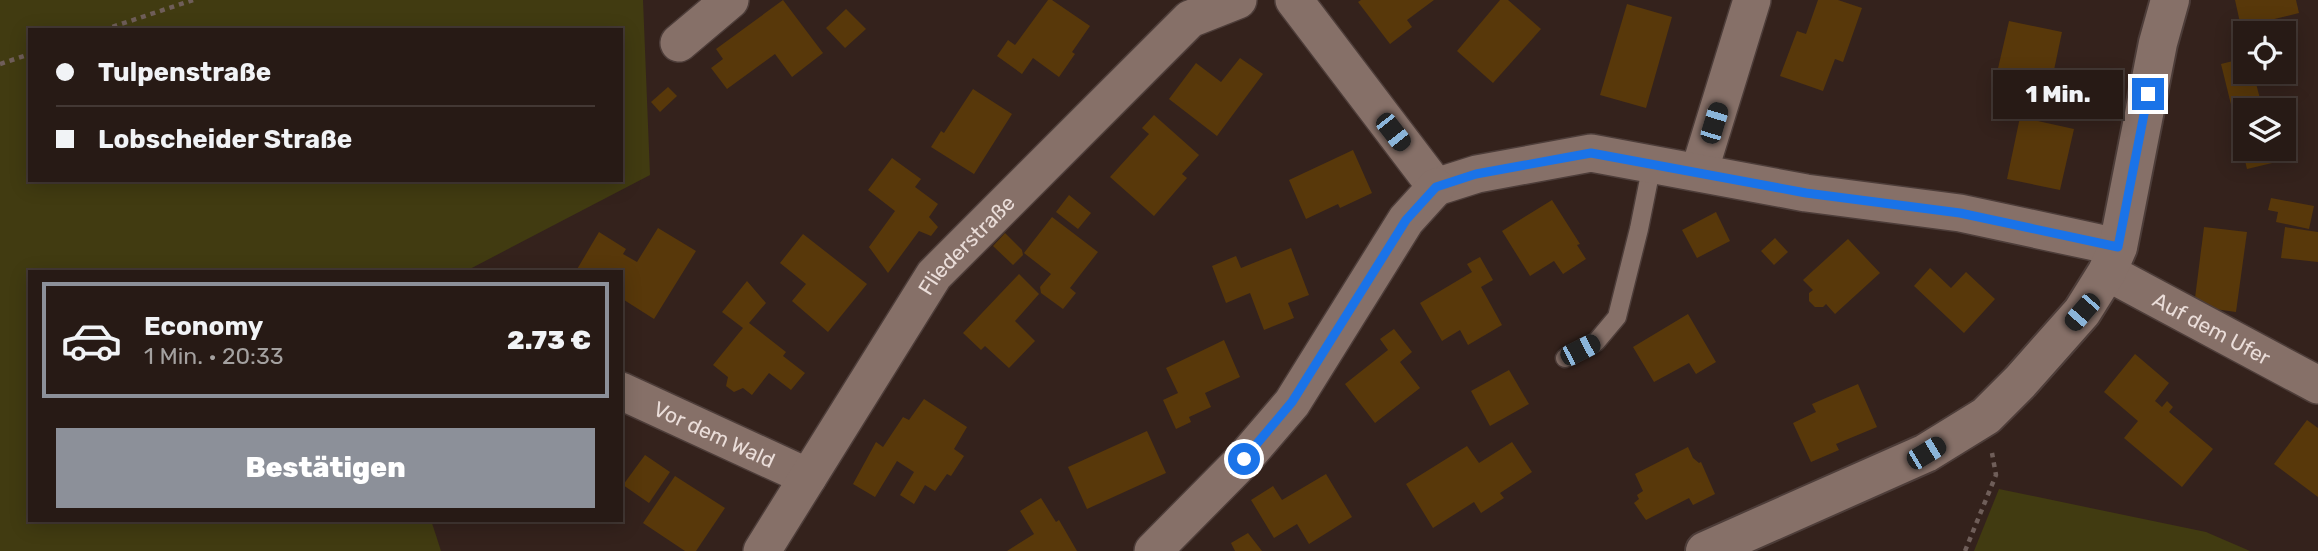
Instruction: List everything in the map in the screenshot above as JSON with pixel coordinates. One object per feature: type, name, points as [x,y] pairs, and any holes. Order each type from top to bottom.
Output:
[{"type":"street","points":[[679,43],[730,0]]},
{"type":"street","name":"Fliederstraße","points":[[762,551],[934,275],[1191,19],[1238,0]]},
{"type":"street","points":[[1153,551],[1244,459],[1292,402],[1406,220],[1436,187],[1294,0]]},
{"type":"street","points":[[1699,172],[1752,0]]},
{"type":"street","points":[[1713,549],[1926,453],[1986,416],[2082,312],[2113,259],[2158,43],[2170,0]]},
{"type":"street","name":"Auf dem Ufer","points":[[1436,187],[1476,174],[1591,153],[1806,193],[1960,213],[2113,259],[2318,385]]},
{"type":"street","name":"Vor dem Wald","points":[[623,392],[808,477]]},
{"type":"lane","points":[[1565,358],[1596,342],[1617,317],[1652,164]]},
{"type":"path","points":[[109,28],[193,0]]},
{"type":"path","points":[[0,64],[28,55]]},
{"type":"path","points":[[1965,551],[1996,475],[1986,416]]},
{"type":"shaded area","points":[[0,0],[643,0],[650,175],[468,270],[28,270],[28,522],[432,522],[441,551],[0,551]]},
{"type":"shaded area","points":[[1999,489],[2206,532],[2250,551],[1974,551]]},
{"type":"building","points":[[783,0],[823,53],[792,77],[775,54],[727,89],[711,68],[723,59],[716,49]]},
{"type":"building","points":[[1048,0],[1052,0],[1090,26],[1059,77],[1033,58],[1022,74],[997,56],[1008,40],[1015,45]]},
{"type":"building","points":[[1434,0],[1407,20],[1412,27],[1390,44],[1358,2]]},
{"type":"building","points":[[1500,0],[1508,0],[1541,29],[1493,83],[1457,51]]},
{"type":"building","points":[[1818,0],[1838,0],[1862,8],[1843,62],[1835,59],[1823,91],[1780,76],[1797,31],[1806,34]]},
{"type":"building","points":[[2235,0],[2296,0],[2299,13],[2266,21],[2240,21]]},
{"type":"building","points":[[1627,4],[1672,17],[1646,108],[1600,95]]},
{"type":"building","points":[[846,9],[866,29],[845,48],[826,28]]},
{"type":"building","points":[[2009,21],[2062,32],[2050,89],[1996,77]]},
{"type":"building","points":[[1240,58],[1263,74],[1217,136],[1169,99],[1196,63],[1221,82]]},
{"type":"building","points":[[2233,61],[2233,84],[2256,84],[2260,98],[2233,98],[2233,112],[2221,64]]},
{"type":"building","points":[[668,87],[677,96],[660,112],[651,102]]},
{"type":"building","points":[[973,89],[1012,114],[974,174],[931,147],[941,131],[944,133]]},
{"type":"building","points":[[1154,115],[1199,155],[1182,174],[1187,178],[1154,216],[1110,177],[1149,134],[1142,128]]},
{"type":"building","points":[[2020,117],[2074,129],[2060,190],[2007,179]]},
{"type":"building","points":[[1353,150],[1372,193],[1340,208],[1338,204],[1306,219],[1289,180]]},
{"type":"building","points":[[892,158],[921,179],[915,187],[938,204],[929,217],[938,227],[931,236],[919,231],[888,273],[869,247],[895,211],[868,190]]},
{"type":"building","points":[[2245,161],[2280,161],[2247,169]]},
{"type":"building","points":[[1069,195],[1091,213],[1078,229],[1056,212]]},
{"type":"building","points":[[2271,198],[2314,206],[2309,229],[2276,222],[2278,212],[2268,210]]},
{"type":"building","points":[[1552,200],[1580,244],[1577,245],[1586,259],[1563,274],[1554,261],[1530,276],[1502,231]]},
{"type":"building","points":[[1716,212],[1730,241],[1697,258],[1682,230]]},
{"type":"building","points":[[1052,217],[1098,252],[1070,288],[1076,293],[1063,309],[1041,293],[1040,287],[1051,274],[1024,253]]},
{"type":"building","points":[[2204,227],[2247,232],[2236,312],[2194,306]]},
{"type":"building","points":[[2285,227],[2318,232],[2318,262],[2281,258]]},
{"type":"building","points":[[658,228],[696,251],[654,319],[623,299],[623,270],[577,270],[599,232],[626,249],[623,254],[637,262]]},
{"type":"building","points":[[1005,233],[1022,250],[1023,255],[1013,265],[993,246]]},
{"type":"building","points":[[803,234],[867,284],[828,332],[792,301],[806,284],[780,263]]},
{"type":"building","points":[[1775,238],[1788,252],[1774,265],[1761,251]]},
{"type":"building","points":[[1848,239],[1880,273],[1835,314],[1826,304],[1823,307],[1815,307],[1809,301],[1809,293],[1813,290],[1803,280]]},
{"type":"building","points":[[1291,248],[1309,295],[1288,303],[1294,318],[1264,330],[1250,293],[1226,303],[1212,266],[1236,256],[1241,268]]},
{"type":"building","points":[[1480,257],[1493,280],[1481,287],[1502,325],[1468,345],[1460,330],[1442,341],[1420,303],[1472,272],[1467,264]]},
{"type":"building","points":[[1930,268],[1951,288],[1966,272],[1995,299],[1964,333],[1914,286]]},
{"type":"building","points":[[1019,274],[1039,294],[1015,321],[1035,341],[1009,368],[985,346],[981,350],[963,333]]},
{"type":"building","points":[[747,281],[766,303],[749,323],[786,352],[783,356],[805,373],[791,390],[769,373],[752,395],[743,388],[734,392],[726,386],[728,377],[713,365],[743,328],[722,312]]},
{"type":"building","points":[[1688,314],[1716,362],[1696,374],[1689,363],[1654,382],[1633,347]]},
{"type":"building","points":[[1394,329],[1412,352],[1400,362],[1420,388],[1375,423],[1345,384],[1388,350],[1380,339]]},
{"type":"building","points":[[1224,340],[1240,377],[1205,393],[1211,407],[1189,417],[1191,422],[1176,429],[1163,400],[1178,393],[1166,368]]},
{"type":"building","points":[[2135,354],[2169,383],[2155,401],[2162,407],[2167,401],[2173,407],[2169,412],[2213,449],[2182,487],[2124,438],[2138,421],[2104,392]]},
{"type":"building","points":[[1509,370],[1529,404],[1490,426],[1471,391]]},
{"type":"building","points":[[1858,384],[1877,427],[1836,444],[1839,450],[1811,462],[1793,423],[1816,412],[1812,404]]},
{"type":"building","points":[[924,399],[967,427],[954,449],[964,456],[951,476],[947,474],[935,491],[925,485],[914,504],[900,495],[914,472],[897,461],[875,497],[853,484],[876,442],[883,447],[903,417],[909,420]]},
{"type":"building","points":[[2307,420],[2318,428],[2318,497],[2274,464]]},
{"type":"building","points":[[1147,431],[1166,473],[1087,509],[1068,467]]},
{"type":"building","points":[[1512,442],[1532,472],[1500,493],[1504,498],[1481,513],[1474,502],[1433,528],[1406,484],[1467,446],[1479,463]]},
{"type":"building","points":[[1688,447],[1693,458],[1701,462],[1715,494],[1693,505],[1689,498],[1646,520],[1634,503],[1639,499],[1637,495],[1643,491],[1635,474]]},
{"type":"building","points":[[645,455],[670,472],[649,503],[623,485]]},
{"type":"building","points":[[1326,474],[1352,517],[1309,544],[1297,524],[1274,538],[1251,500],[1273,486],[1282,500]]},
{"type":"building","points":[[675,476],[725,508],[696,551],[685,551],[643,523]]},
{"type":"building","points":[[1041,498],[1056,522],[1059,520],[1077,551],[1007,551],[1034,534],[1020,511]]},
{"type":"building","points":[[1248,533],[1262,551],[1235,551],[1231,543]]},
{"type":"route","points":[[1244,459],[1292,402],[1406,220],[1436,187],[1476,174],[1591,153],[1806,193],[1960,213],[2118,247],[2148,94]]}]
